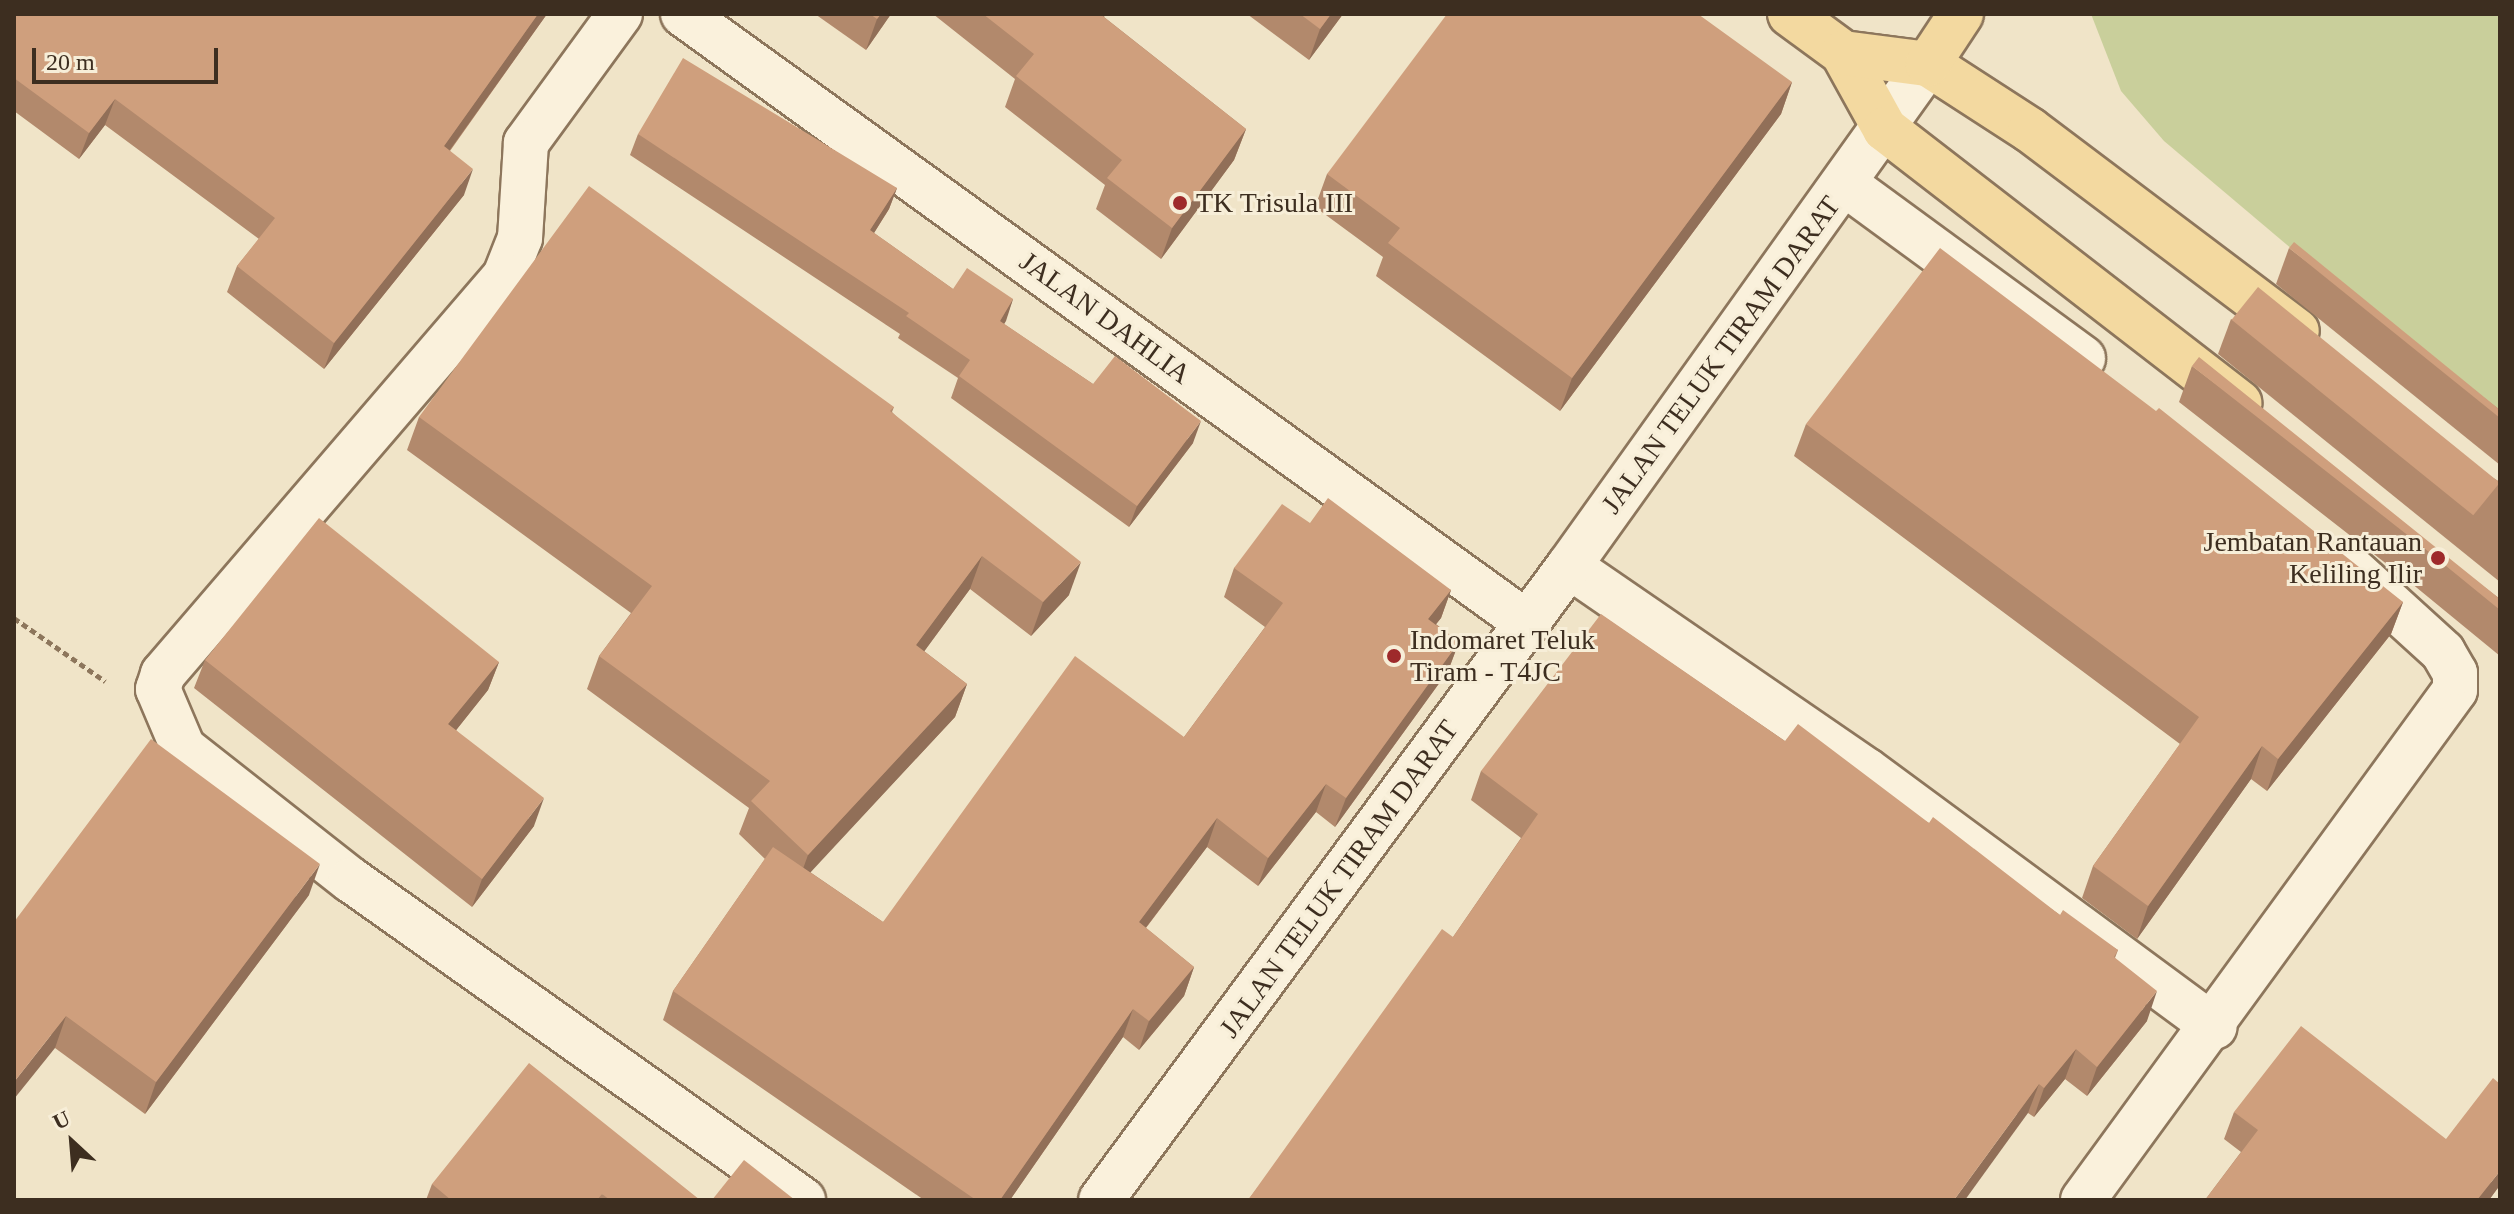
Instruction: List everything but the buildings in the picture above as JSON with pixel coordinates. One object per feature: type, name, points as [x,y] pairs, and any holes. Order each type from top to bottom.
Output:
[{"type":"main road","points":[[1790,14],[1843,53],[1885,129],[2274,431]]},
{"type":"main road","points":[[1928,64],[1961,14]]},
{"type":"main road","points":[[1843,53],[1928,64],[2030,130],[2329,357]]},
{"type":"street","points":[[620,14],[526,143],[520,238],[505,276],[163,674],[158,689],[168,720],[183,748],[351,880],[803,1200]]},
{"type":"street","name":"JALAN DAHLIA","points":[[683,14],[1527,623]]},
{"type":"street","name":"JALAN TELUK TIRAM DARAT","points":[[1101,1200],[1569,566],[1885,129],[1928,64]]},
{"type":"street","points":[[1845,184],[2117,384]]},
{"type":"street","points":[[2083,1200],[2214,1027],[2457,681],[2443,652],[2395,603],[2327,549]]},
{"type":"street","points":[[1569,566],[1866,770],[2214,1027]]},
{"type":"path","points":[[14,618],[168,720]]},
{"type":"green space","points":[[2091,14],[2500,14],[2500,425],[2164,141],[2121,91]]},
{"type":"place","name":"TK Trisula III","points":[[1180,203]]},
{"type":"place","name":"Jembatan Rantauan Keliling Ilir","points":[[2438,558]]},
{"type":"place","name":"Indomaret Teluk Tiram - T4JC","points":[[1394,656]]}]
